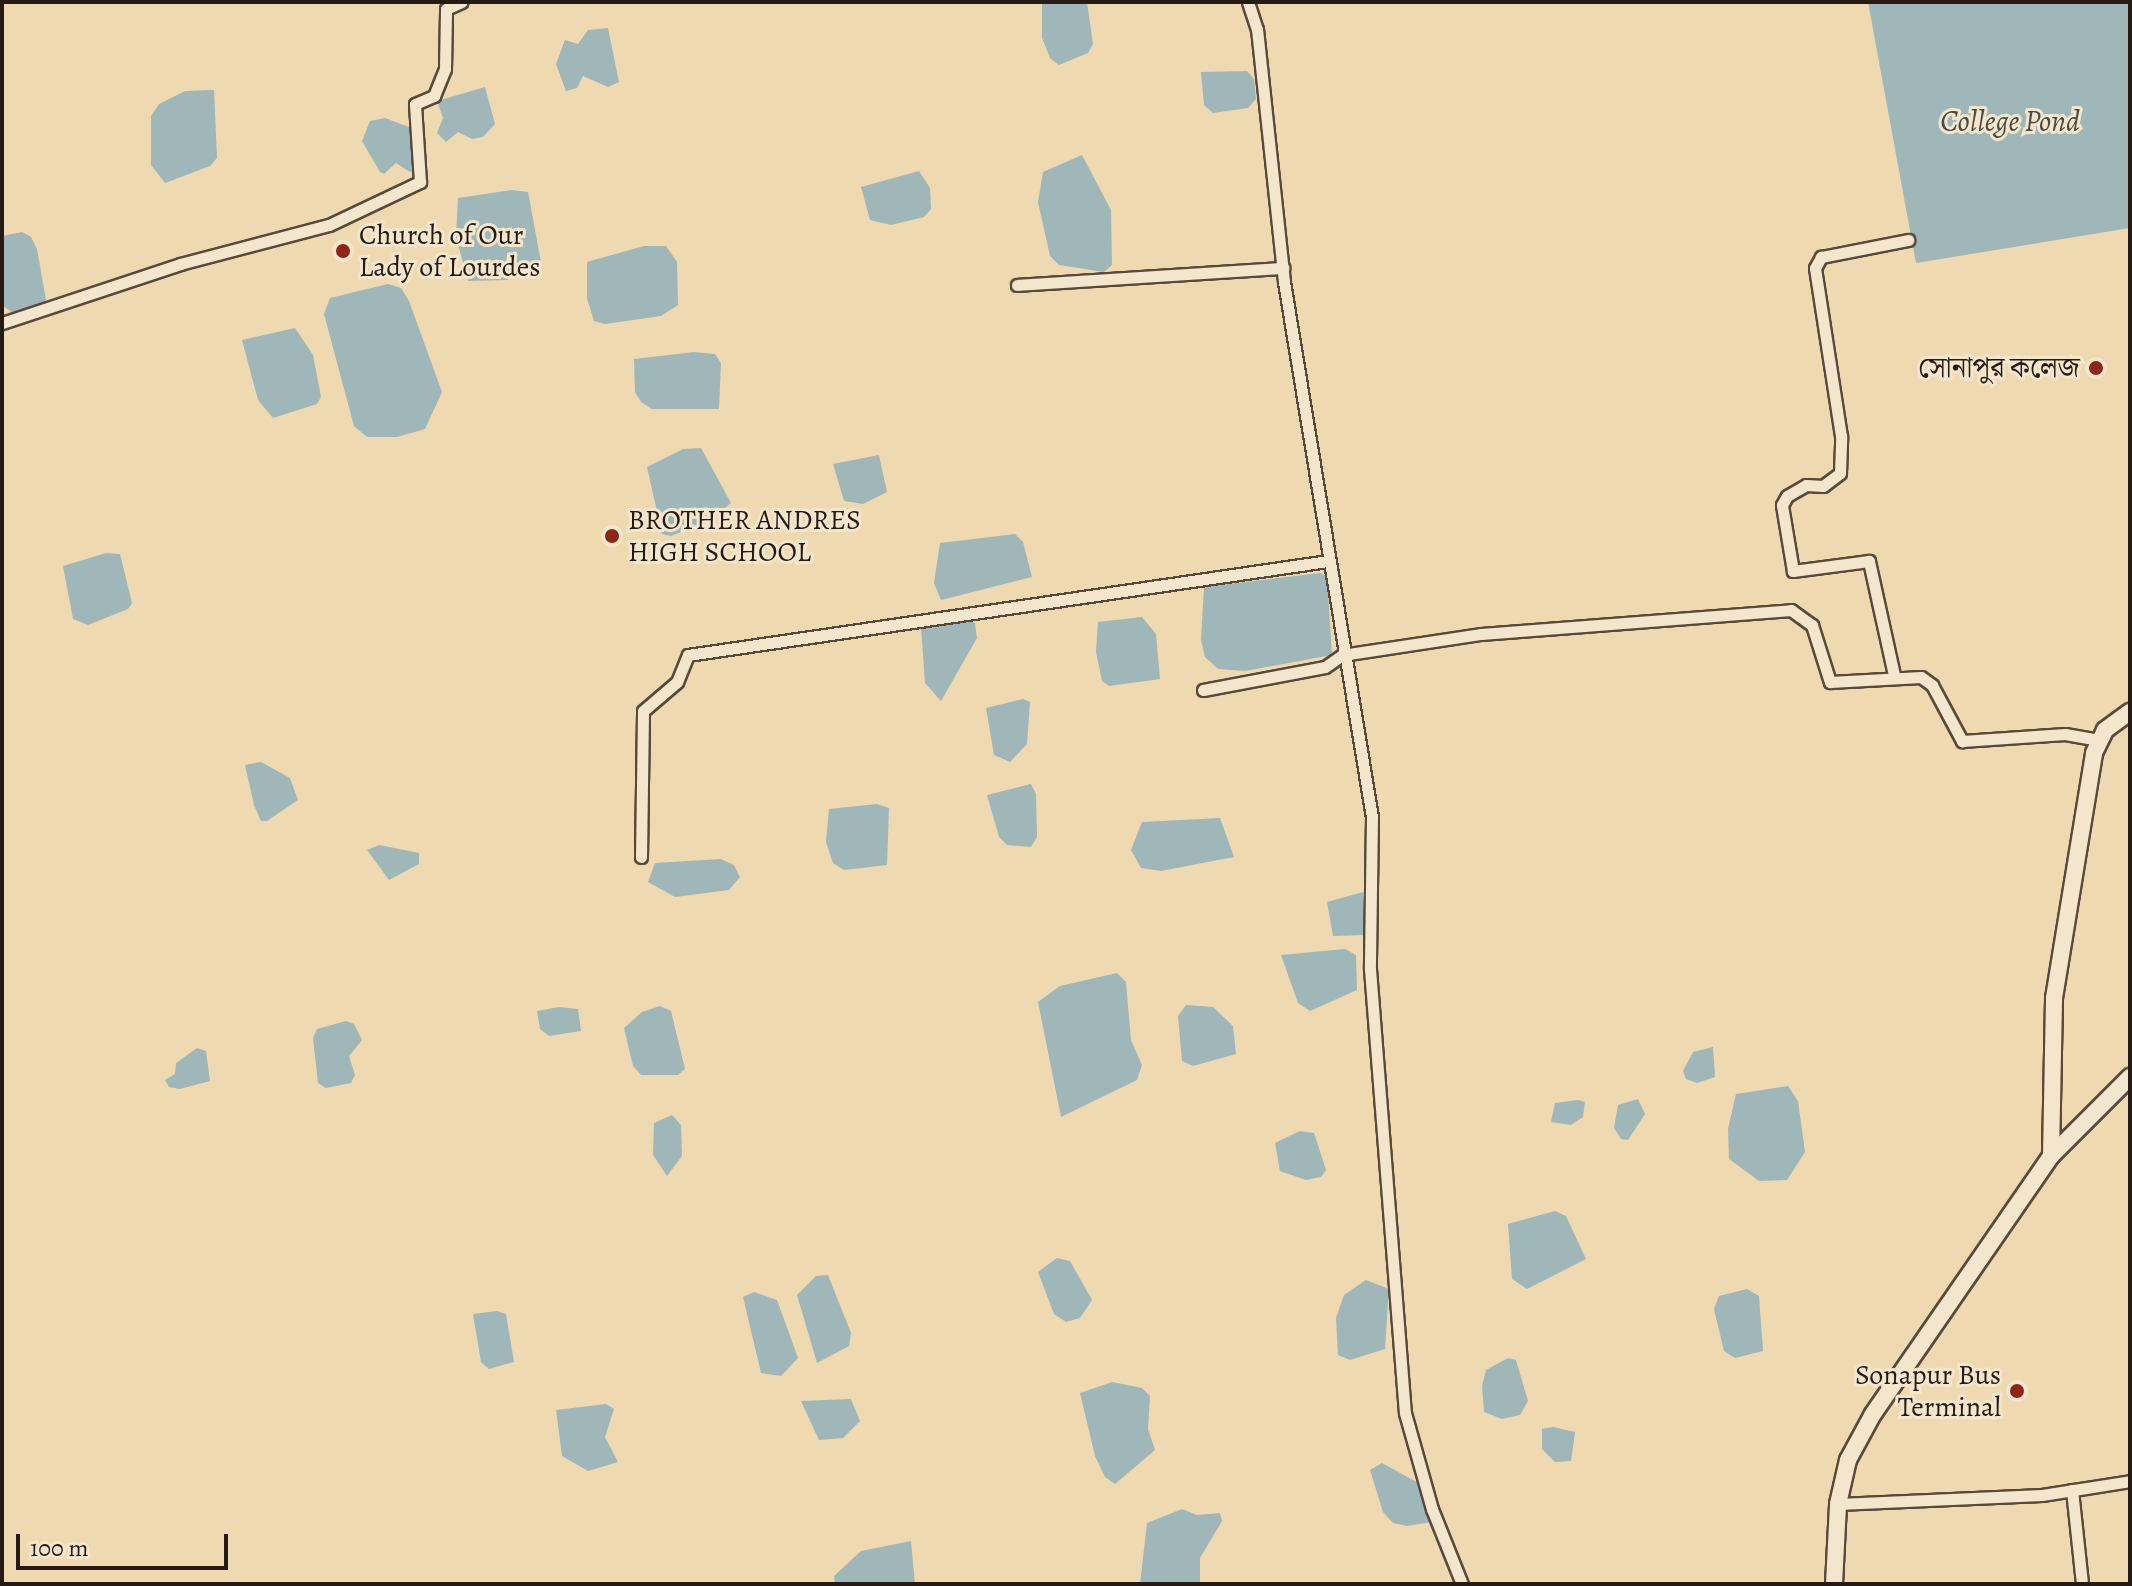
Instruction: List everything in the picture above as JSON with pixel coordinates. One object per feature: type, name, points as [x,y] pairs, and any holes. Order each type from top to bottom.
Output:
[{"type":"main road","points":[[2051,1156],[2054,998],[2094,753],[2105,730],[2130,712]]},
{"type":"main road","points":[[1834,1584],[1838,1504],[1848,1460],[1873,1414],[2051,1156],[2130,1077]]},
{"type":"street","points":[[2,323],[180,264],[329,225],[420,182],[415,104],[434,96],[445,69],[446,9],[462,2]]},
{"type":"street","points":[[1248,2],[1257,29],[1283,268],[1342,655],[1372,817],[1370,969],[1405,1413],[1432,1509],[1462,1584]]},
{"type":"street","points":[[1894,675],[1869,561],[1793,571],[1782,505],[1787,496],[1806,485],[1823,486],[1840,473],[1841,436],[1815,268],[1821,257],[1908,240]]},
{"type":"street","points":[[1017,285],[1283,268]]},
{"type":"street","points":[[641,857],[643,711],[677,682],[688,655],[1328,561]]},
{"type":"street","points":[[1203,690],[1325,667],[1342,655],[1481,634],[1791,610],[1812,625],[1830,682],[1894,675],[1921,677],[1932,685],[1962,741],[2065,734],[2100,740]]},
{"type":"street","points":[[1838,1504],[2072,1490],[2130,1481]]},
{"type":"street","points":[[2072,1490],[2082,1584]]},
{"type":"water","points":[[1042,2],[1087,2],[1093,44],[1088,53],[1059,65],[1050,58],[1042,38]]},
{"type":"water","name":"College Pond","points":[[1868,2],[2130,2],[2130,228],[1916,263]]},
{"type":"water","points":[[608,28],[619,82],[608,87],[583,76],[577,88],[566,91],[556,64],[565,40],[578,44],[588,30]]},
{"type":"water","points":[[1247,71],[1254,79],[1256,99],[1248,108],[1213,113],[1204,105],[1201,72]]},
{"type":"water","points":[[485,87],[495,124],[483,137],[472,139],[458,132],[446,142],[437,133],[443,118],[437,101]]},
{"type":"water","points":[[214,90],[217,158],[210,166],[165,183],[151,165],[151,116],[159,104],[185,91]]},
{"type":"water","points":[[385,118],[414,129],[421,167],[410,172],[396,163],[384,174],[380,172],[362,141],[370,121]]},
{"type":"water","points":[[1082,155],[1111,210],[1112,265],[1104,272],[1059,265],[1050,256],[1038,202],[1043,172]]},
{"type":"water","points":[[919,171],[930,188],[931,209],[924,217],[891,225],[870,220],[861,187]]},
{"type":"water","points":[[512,190],[528,192],[541,262],[507,280],[468,281],[456,237],[458,198]]},
{"type":"water","points":[[22,232],[31,237],[37,249],[46,300],[39,310],[18,317],[2,305],[2,236]]},
{"type":"water","points":[[644,246],[666,246],[677,262],[678,305],[661,316],[605,324],[594,321],[587,298],[587,262]]},
{"type":"water","points":[[388,284],[401,288],[409,301],[442,392],[425,429],[397,437],[367,437],[354,426],[324,314],[330,298]]},
{"type":"water","points":[[295,328],[313,355],[321,397],[317,404],[273,418],[258,400],[242,340]]},
{"type":"water","points":[[694,352],[715,354],[721,363],[719,409],[652,409],[641,402],[635,392],[634,359]]},
{"type":"water","points":[[701,448],[731,503],[709,521],[671,536],[662,534],[647,467],[683,449]]},
{"type":"water","points":[[879,455],[887,492],[863,504],[844,501],[833,464]]},
{"type":"water","points":[[1015,534],[1023,542],[1032,577],[941,600],[934,583],[940,543]]},
{"type":"water","points":[[106,553],[120,554],[132,603],[128,609],[88,625],[73,619],[63,566]]},
{"type":"water","points":[[1320,573],[1327,576],[1332,655],[1245,671],[1218,669],[1205,657],[1201,640],[1204,587]]},
{"type":"water","points":[[1142,617],[1156,634],[1160,679],[1109,686],[1102,681],[1096,652],[1098,622]]},
{"type":"water","points":[[968,618],[975,623],[977,638],[941,701],[925,683],[921,627]]},
{"type":"water","points":[[1023,699],[1030,702],[1027,744],[1010,762],[994,755],[986,708]]},
{"type":"water","points":[[261,762],[290,778],[298,800],[267,821],[261,821],[254,805],[245,765]]},
{"type":"water","points":[[1031,784],[1036,794],[1037,837],[1031,847],[1007,845],[999,837],[987,795]]},
{"type":"water","points":[[877,804],[889,808],[887,865],[844,870],[833,863],[826,842],[829,809]]},
{"type":"water","points":[[1220,818],[1234,857],[1161,871],[1141,868],[1131,850],[1142,822]]},
{"type":"water","points":[[379,845],[419,853],[419,864],[389,880],[367,850]]},
{"type":"water","points":[[721,859],[734,865],[740,877],[729,890],[675,897],[648,882],[655,863]]},
{"type":"water","points":[[1363,892],[1365,935],[1333,936],[1327,902]]},
{"type":"water","points":[[1345,949],[1356,955],[1357,990],[1310,1011],[1298,1003],[1281,955]]},
{"type":"water","points":[[1117,973],[1126,982],[1131,1040],[1142,1065],[1137,1080],[1061,1117],[1038,1002],[1060,986]]},
{"type":"water","points":[[1186,1005],[1213,1007],[1233,1026],[1236,1054],[1193,1066],[1182,1061],[1178,1016]]},
{"type":"water","points":[[660,1006],[671,1011],[685,1069],[678,1075],[641,1075],[633,1066],[624,1028],[642,1012]]},
{"type":"water","points":[[559,1007],[578,1009],[581,1031],[549,1036],[540,1029],[537,1011]]},
{"type":"water","points":[[346,1021],[354,1024],[362,1040],[349,1056],[355,1075],[351,1083],[326,1088],[318,1083],[313,1038],[317,1029]]},
{"type":"water","points":[[1713,1047],[1715,1077],[1697,1083],[1686,1079],[1683,1071],[1693,1052]]},
{"type":"water","points":[[197,1048],[206,1051],[210,1081],[180,1089],[169,1087],[165,1080],[175,1074],[176,1063]]},
{"type":"water","points":[[1788,1086],[1798,1101],[1805,1152],[1787,1180],[1759,1181],[1729,1159],[1728,1129],[1736,1094]]},
{"type":"water","points":[[1638,1099],[1645,1114],[1628,1140],[1621,1139],[1614,1128],[1618,1105]]},
{"type":"water","points":[[1585,1102],[1583,1117],[1571,1125],[1551,1122],[1555,1103]]},
{"type":"water","points":[[672,1115],[681,1125],[682,1156],[667,1176],[653,1155],[654,1123]]},
{"type":"water","points":[[1300,1131],[1314,1133],[1326,1170],[1321,1177],[1306,1180],[1280,1171],[1275,1143]]},
{"type":"water","points":[[1555,1211],[1566,1216],[1586,1259],[1527,1289],[1512,1279],[1508,1224]]},
{"type":"water","points":[[1057,1258],[1070,1261],[1092,1300],[1080,1318],[1066,1322],[1054,1314],[1038,1272]]},
{"type":"water","points":[[828,1275],[851,1333],[849,1346],[817,1363],[797,1295],[816,1276]]},
{"type":"water","points":[[1366,1280],[1389,1289],[1385,1349],[1350,1360],[1338,1355],[1336,1318],[1344,1295]]},
{"type":"water","points":[[1747,1289],[1759,1296],[1763,1351],[1735,1358],[1724,1351],[1714,1309],[1719,1296]]},
{"type":"water","points":[[754,1292],[777,1300],[798,1358],[781,1376],[761,1373],[743,1297]]},
{"type":"water","points":[[497,1311],[506,1314],[514,1362],[489,1369],[481,1362],[473,1314]]},
{"type":"water","points":[[1508,1358],[1516,1360],[1528,1401],[1520,1415],[1502,1419],[1484,1412],[1482,1386],[1486,1370]]},
{"type":"water","points":[[1112,1382],[1142,1388],[1150,1396],[1148,1429],[1155,1450],[1115,1484],[1105,1477],[1095,1456],[1080,1393]]},
{"type":"water","points":[[851,1399],[860,1421],[843,1438],[819,1440],[801,1401]]},
{"type":"water","points":[[606,1404],[614,1409],[605,1437],[618,1462],[588,1471],[562,1456],[556,1410]]},
{"type":"water","points":[[1553,1427],[1575,1432],[1571,1461],[1555,1462],[1542,1449],[1542,1429]]},
{"type":"water","points":[[1382,1463],[1424,1486],[1432,1522],[1407,1526],[1393,1523],[1383,1512],[1370,1470]]},
{"type":"water","points":[[1182,1509],[1197,1515],[1220,1513],[1222,1521],[1200,1558],[1200,1584],[1140,1584],[1147,1523]]},
{"type":"water","points":[[911,1541],[915,1584],[835,1584],[834,1576],[861,1551]]},
{"type":"place","name":"Church of Our Lady of Lourdes","points":[[343,251]]},
{"type":"place","name":"সোনাপুর কলেজ","points":[[2096,368]]},
{"type":"place","name":"BROTHER ANDRES HIGH SCHOOL","points":[[612,536]]},
{"type":"place","name":"Sonapur Bus Terminal","points":[[2017,1391]]}]
